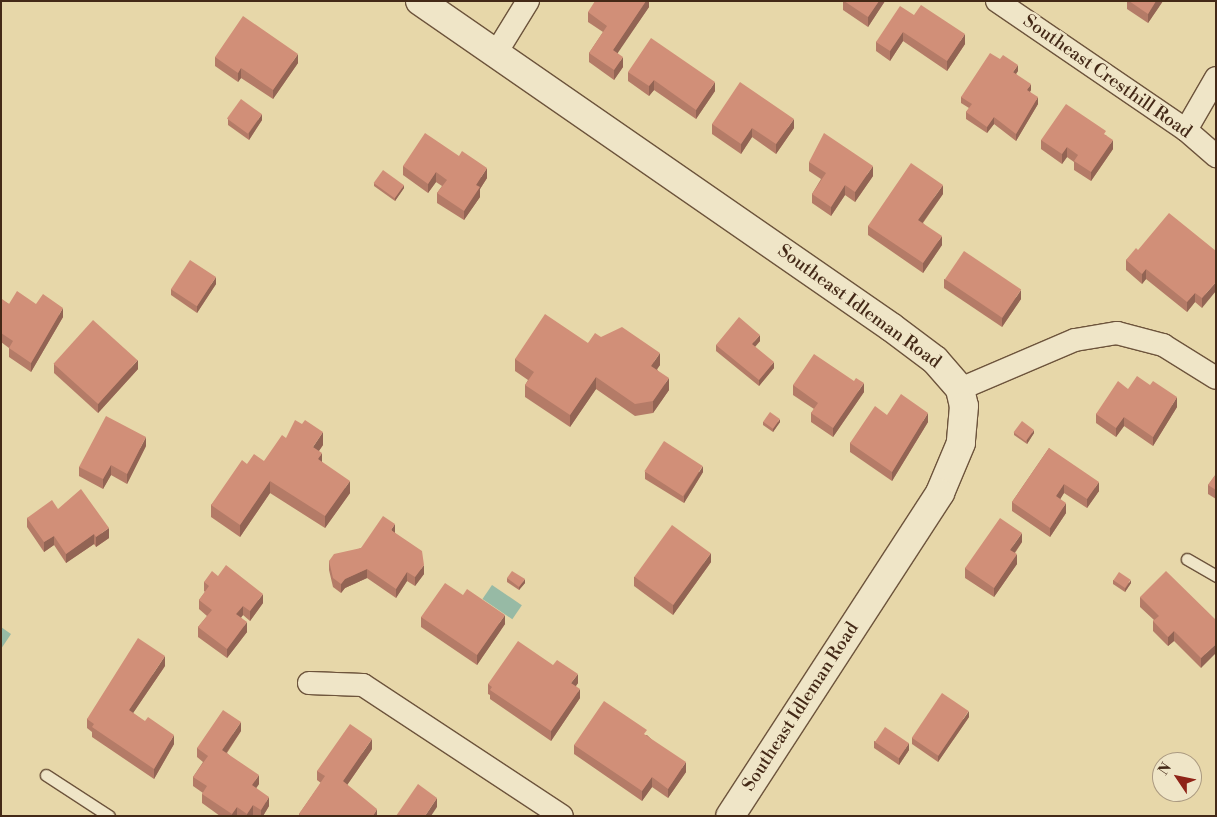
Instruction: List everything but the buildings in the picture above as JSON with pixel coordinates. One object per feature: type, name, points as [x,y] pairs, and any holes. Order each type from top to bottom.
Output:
[{"type":"main road","name":"Southeast Idleman Road","points":[[420,1],[891,327],[935,360],[960,389],[964,406],[961,443],[940,494],[730,816]]},
{"type":"street","points":[[496,53],[528,1]]},
{"type":"street","name":"Southeast Cresthill Road","points":[[997,1],[1186,130],[1216,156]]},
{"type":"street","points":[[1186,130],[1216,78]]},
{"type":"street","points":[[960,389],[1075,340],[1117,333],[1163,345],[1216,378]]},
{"type":"street","points":[[309,683],[363,685],[562,816]]},
{"type":"lane","points":[[1187,559],[1216,576]]},
{"type":"lane","points":[[46,775],[109,816]]},
{"type":"shaded area","points":[[492,585],[522,605],[512,619],[482,599]]},
{"type":"shaded area","points":[[1,627],[11,634],[1,649]]}]
